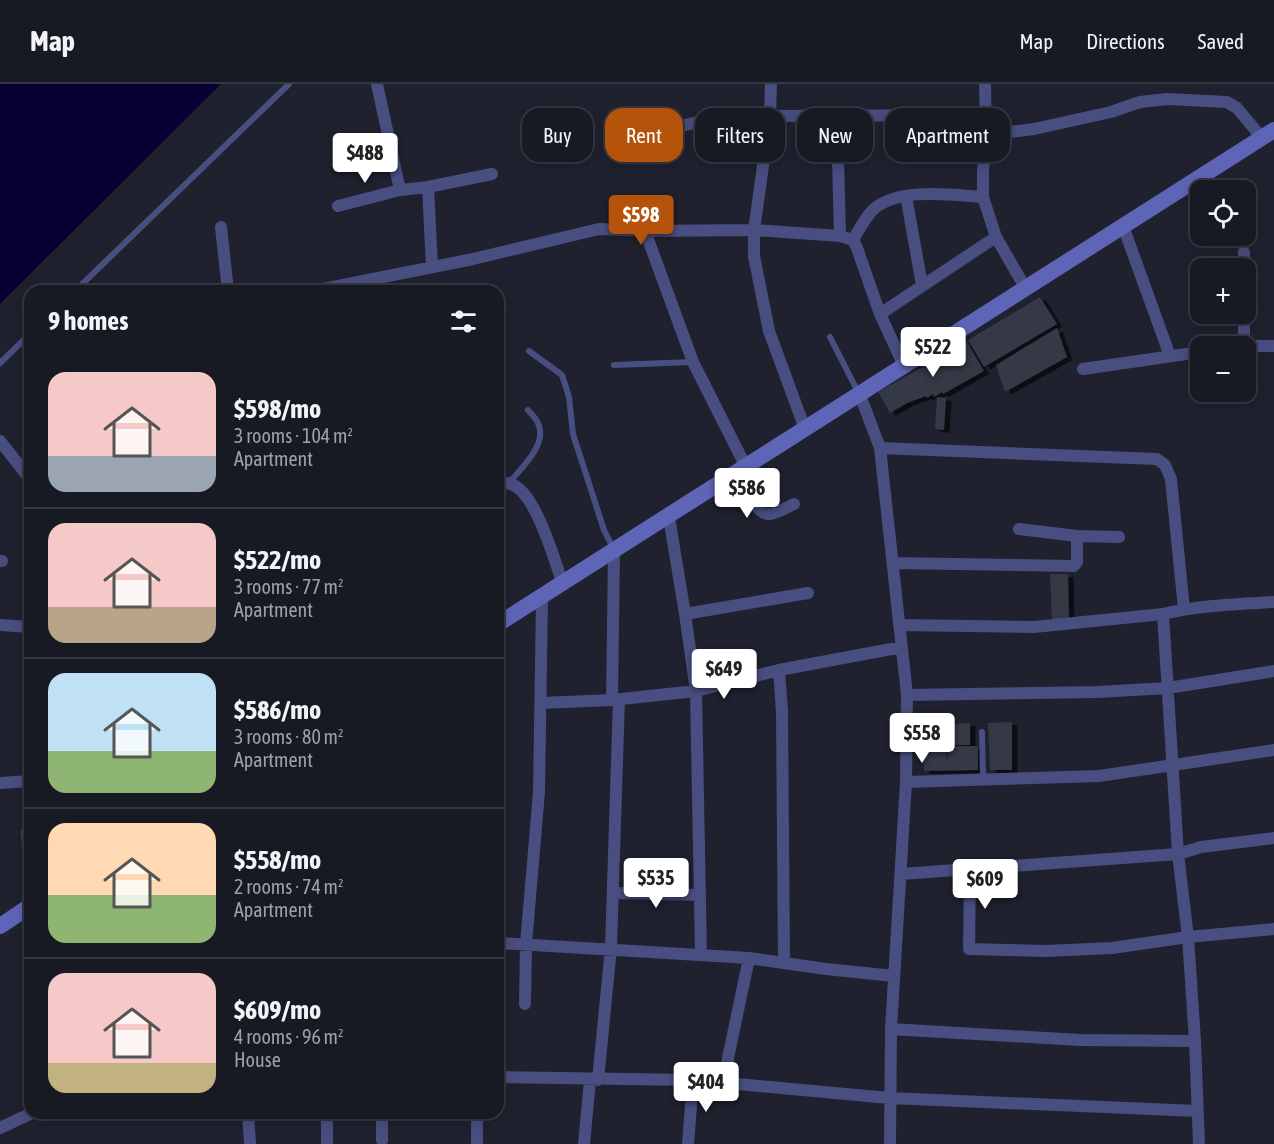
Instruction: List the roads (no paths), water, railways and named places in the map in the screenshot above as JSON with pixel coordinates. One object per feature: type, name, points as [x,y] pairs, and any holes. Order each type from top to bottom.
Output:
[{"type":"street","points":[[377,84],[400,190]]},
{"type":"street","points":[[770,108],[771,84]]},
{"type":"street","points":[[985,84],[985,108]]},
{"type":"street","points":[[504,620],[1268,134],[1238,108],[1227,102],[1167,99],[1140,102],[1072,122],[1010,132]]},
{"type":"street","points":[[785,116],[885,115]]},
{"type":"street","points":[[764,162],[754,230],[754,256],[769,331],[805,429]]},
{"type":"street","points":[[837,162],[840,236]]},
{"type":"street","points":[[984,162],[983,197],[996,237],[1026,289]]},
{"type":"street","points":[[338,206],[400,190],[428,187],[492,174]]},
{"type":"street","points":[[428,187],[432,267]]},
{"type":"street","points":[[853,240],[875,208],[906,195],[939,194],[983,197]]},
{"type":"street","points":[[906,195],[922,285]]},
{"type":"street","points":[[1123,226],[1170,356]]},
{"type":"street","points":[[221,227],[227,285]]},
{"type":"street","points":[[343,285],[432,267],[599,228],[645,231],[754,230],[840,236],[853,240]]},
{"type":"street","points":[[645,231],[693,362],[755,506],[762,513],[769,515],[794,504]]},
{"type":"street","points":[[880,314],[996,237]]},
{"type":"street","points":[[853,240],[880,314],[904,366]]},
{"type":"street","points":[[1244,252],[1244,258]]},
{"type":"street","points":[[1256,346],[1274,346]]},
{"type":"street","points":[[1083,369],[1190,353]]},
{"type":"street","points":[[860,395],[880,448],[907,695],[906,782],[891,1029],[890,1144]]},
{"type":"street","points":[[0,441],[24,471]]},
{"type":"street","points":[[880,448],[1157,459],[1165,465],[1171,479],[1184,609]]},
{"type":"street","points":[[504,483],[516,485],[537,513],[563,584]]},
{"type":"street","points":[[669,517],[696,691],[701,955]]},
{"type":"street","points":[[1019,529],[1077,536],[1119,537]]},
{"type":"street","points":[[893,563],[1074,566],[1077,562],[1077,536]]},
{"type":"street","points":[[584,1144],[611,948],[616,700],[614,551]]},
{"type":"street","points":[[685,614],[808,593]]},
{"type":"street","points":[[525,1004],[526,944],[539,792],[542,597]]},
{"type":"street","points":[[899,625],[1034,627],[1163,614],[1184,609],[1274,602]]},
{"type":"street","points":[[1163,614],[1178,854],[1188,937],[1195,1041],[1198,1144]]},
{"type":"street","points":[[0,625],[24,627]]},
{"type":"street","points":[[541,703],[616,700],[696,691],[779,670],[902,647]]},
{"type":"street","points":[[779,670],[782,712],[784,962]]},
{"type":"street","points":[[907,695],[1097,692],[1168,688],[1274,671]]},
{"type":"street","points":[[906,782],[1099,776],[1274,750]]},
{"type":"street","points":[[0,783],[24,781]]},
{"type":"street","points":[[901,874],[1178,854],[1201,847],[1274,838]]},
{"type":"street","points":[[970,870],[969,949],[1046,951],[1112,948],[1274,928]]},
{"type":"street","points":[[613,893],[700,895]]},
{"type":"street","points":[[0,926],[24,910]]},
{"type":"street","points":[[504,943],[749,958],[894,976]]},
{"type":"street","points":[[723,1082],[749,958]]},
{"type":"street","points":[[891,1029],[1080,1041],[1195,1041]]},
{"type":"street","points":[[504,1077],[693,1080],[889,1098],[1197,1111]]},
{"type":"street","points":[[688,1144],[693,1080]]},
{"type":"street","points":[[0,1128],[24,1117]]},
{"type":"street","points":[[249,1119],[250,1144]]},
{"type":"street","points":[[327,1119],[327,1144]]},
{"type":"street","points":[[382,1119],[382,1140]]},
{"type":"street","points":[[477,1119],[477,1144]]},
{"type":"lane","points":[[81,285],[289,84]]},
{"type":"lane","points":[[830,337],[860,395]]},
{"type":"lane","points":[[0,363],[24,340]]},
{"type":"lane","points":[[529,351],[562,375],[569,397],[573,434],[604,530],[614,551]]},
{"type":"lane","points":[[614,364],[693,362]]},
{"type":"lane","points":[[504,483],[534,452],[540,438],[540,427],[528,410]]},
{"type":"lane","points":[[982,732],[983,779]]}]
